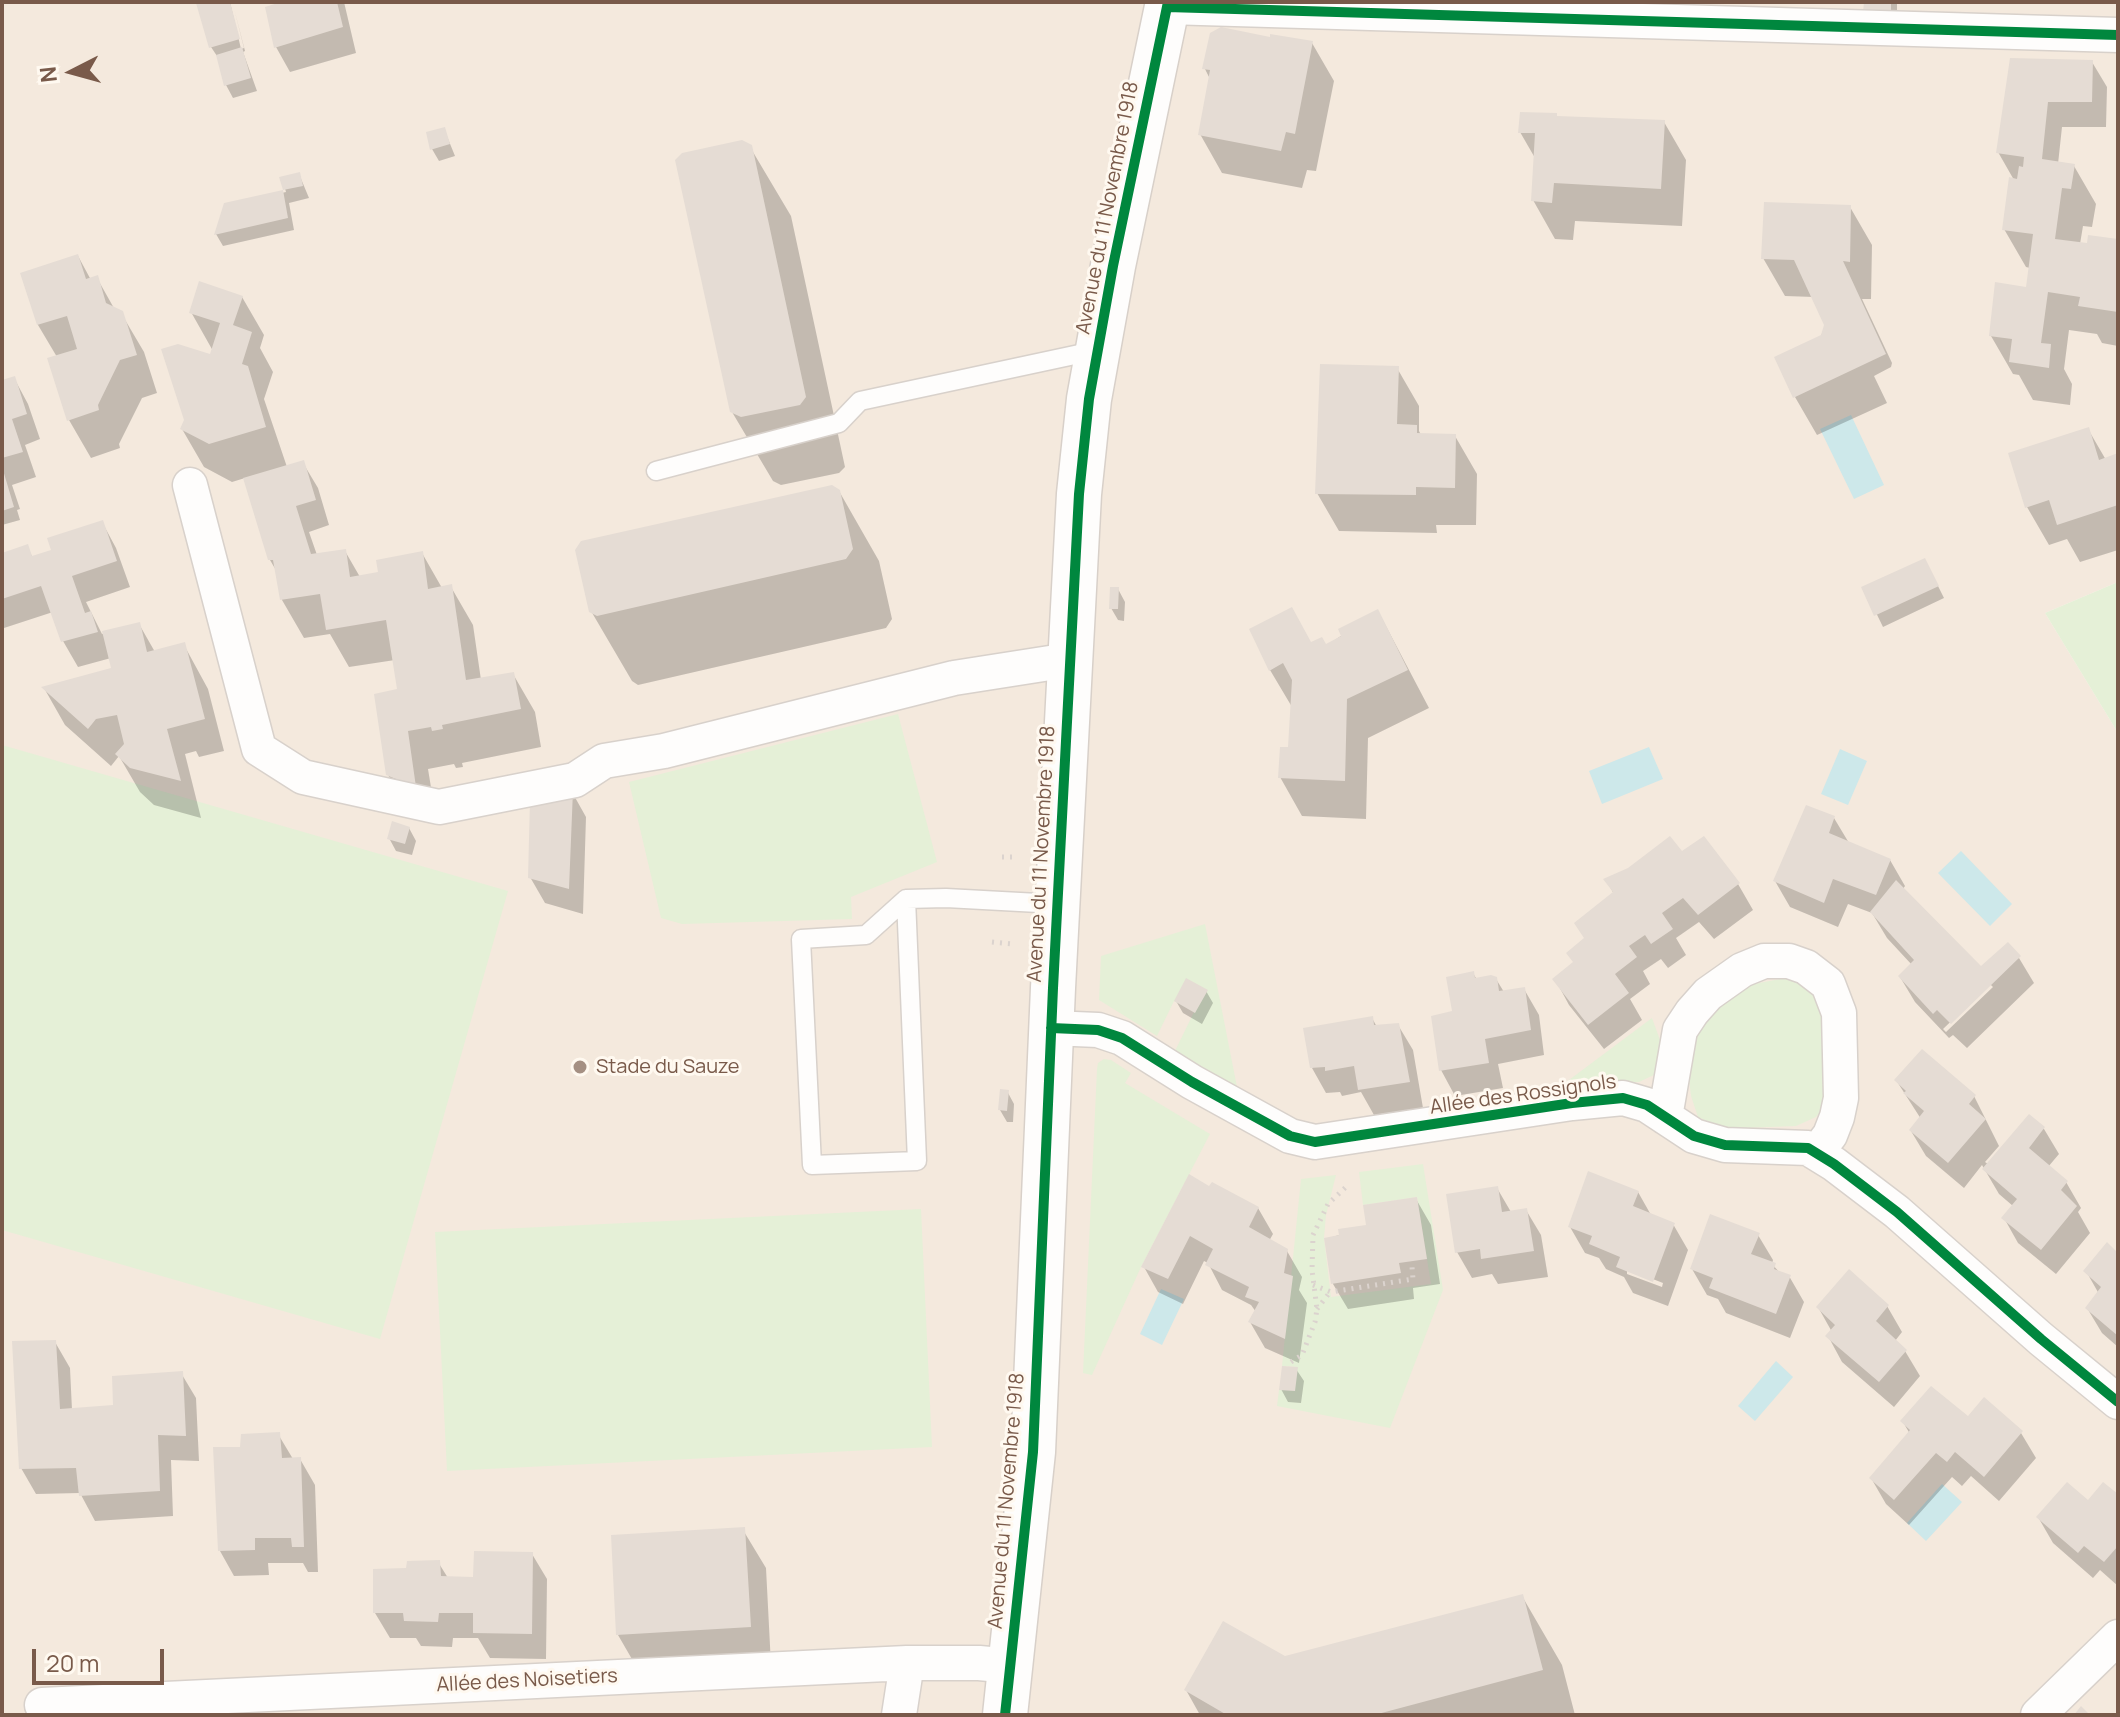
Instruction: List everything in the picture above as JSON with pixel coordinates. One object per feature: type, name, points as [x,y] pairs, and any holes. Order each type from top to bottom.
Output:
[{"type":"main road","name":"Avenue du 11 Novembre 1918","points":[[1005,1715],[1033,1452],[1079,494],[1089,399],[1113,266],[1168,5]]},
{"type":"street","points":[[1168,5],[2118,35]]},
{"type":"street","points":[[190,485],[259,749],[303,777],[439,807],[575,780],[604,761],[664,751],[954,678],[1069,660]]},
{"type":"street","points":[[1665,1117],[1680,1030],[1692,1012],[1708,994],[1742,970],[1764,961],[1789,961],[1806,967],[1828,984],[1839,1013],[1841,1098],[1830,1135],[1817,1152]]},
{"type":"street","name":"Allée des Rossignols","points":[[1051,1028],[1098,1030],[1122,1038],[1192,1082],[1290,1136],[1315,1142],[1623,1098],[1647,1105],[1694,1136],[1725,1145],[1799,1147],[1817,1152],[1897,1212],[2041,1339],[2118,1402]]},
{"type":"street","points":[[2038,1715],[2118,1637]]},
{"type":"street","points":[[899,1715],[907,1663]]},
{"type":"street","name":"Allée des Noisetiers","points":[[42,1705],[907,1663],[1011,1666]]},
{"type":"lane","points":[[656,471],[839,423],[860,401],[1098,350]]},
{"type":"lane","points":[[906,899],[917,1161],[812,1165],[801,939],[866,935],[906,899],[1057,904]]},
{"type":"path","points":[[1291,1362],[1302,1355],[1310,1340],[1317,1309],[1313,1285],[1313,1235],[1328,1204],[1347,1186]]},
{"type":"path","points":[[1313,1285],[1331,1292],[1413,1279],[1412,1267]]},
{"type":"path","points":[[1317,1309],[1331,1292]]},
{"type":"shaded area","points":[[2,2],[2118,2],[2118,582],[2045,613],[2118,733],[2118,1715],[2,1715]]},
{"type":"green space","points":[[2118,582],[2118,733],[2045,613]]},
{"type":"green space","points":[[898,714],[937,862],[851,897],[852,919],[682,924],[661,918],[629,782]]},
{"type":"green space","points":[[2,745],[508,891],[380,1339],[2,1230]]},
{"type":"green space","points":[[1205,924],[1237,1087],[1175,1051],[1194,1012],[1174,1001],[1157,1036],[1099,1000],[1101,956]]},
{"type":"green space","points":[[1780,979],[1807,985],[1826,1008],[1824,1107],[1816,1117],[1796,1126],[1718,1126],[1698,1117],[1689,1079],[1694,1043],[1700,1029],[1733,996],[1754,984]]},
{"type":"green space","points":[[1652,1018],[1660,1040],[1656,1074],[1639,1082],[1549,1089],[1569,1080]]},
{"type":"green space","points":[[1104,1059],[1131,1073],[1125,1083],[1210,1134],[1141,1267],[1092,1375],[1083,1373],[1097,1069],[1098,1063]]},
{"type":"green space","points":[[1423,1164],[1443,1290],[1390,1428],[1277,1406],[1279,1390],[1297,1367],[1282,1366],[1301,1179],[1336,1175],[1324,1238],[1331,1297],[1431,1284],[1417,1197],[1363,1205],[1359,1172]]},
{"type":"green space","points":[[921,1209],[932,1447],[447,1471],[435,1232]]},
{"type":"water","points":[[1851,415],[1884,485],[1854,499],[1820,429]]},
{"type":"water","points":[[1649,747],[1663,779],[1602,804],[1589,771]]},
{"type":"water","points":[[1840,749],[1867,761],[1848,805],[1821,794]]},
{"type":"water","points":[[1961,851],[2012,904],[1990,926],[1938,873]]},
{"type":"water","points":[[1161,1289],[1184,1299],[1162,1345],[1140,1334]]},
{"type":"water","points":[[1776,1361],[1793,1377],[1755,1421],[1738,1406]]},
{"type":"water","points":[[1942,1484],[1962,1502],[1926,1541],[1907,1523]]},
{"type":"building","points":[[230,2],[240,39],[209,48],[196,3]]},
{"type":"building","points":[[281,2],[337,2],[343,27],[274,48],[265,7]]},
{"type":"building","points":[[1864,2],[1891,2],[1891,13],[1863,12]]},
{"type":"building","points":[[1221,27],[1270,37],[1270,34],[1313,41],[1295,134],[1286,132],[1281,151],[1198,135],[1210,70],[1202,69],[1210,33]]},
{"type":"building","points":[[242,47],[251,78],[224,86],[216,55]]},
{"type":"building","points":[[2010,58],[2093,60],[2092,102],[2048,102],[2042,159],[2075,164],[2071,189],[2062,188],[2055,239],[2087,243],[2088,235],[2118,239],[2118,312],[2078,306],[2080,297],[2048,292],[2041,343],[2051,344],[2049,368],[2009,362],[2012,339],[1989,336],[1995,282],[2026,287],[2033,234],[2002,230],[2009,177],[2017,179],[2024,157],[1996,153]]},
{"type":"building","points":[[1520,112],[1665,120],[1661,189],[1554,183],[1552,203],[1531,201],[1535,133],[1518,133]]},
{"type":"building","points":[[445,127],[450,144],[430,150],[426,132]]},
{"type":"building","points":[[742,140],[752,145],[806,397],[800,405],[741,417],[730,412],[675,160],[682,153]]},
{"type":"building","points":[[300,172],[303,186],[283,190],[279,177]]},
{"type":"building","points":[[283,190],[288,218],[214,235],[224,203]]},
{"type":"building","points":[[1764,202],[1851,205],[1850,262],[1843,261],[1886,354],[1793,398],[1774,357],[1821,335],[1824,325],[1794,260],[1761,259]]},
{"type":"building","points":[[78,254],[86,279],[98,275],[106,303],[123,311],[137,355],[120,360],[98,405],[99,410],[67,421],[47,358],[77,349],[67,316],[37,325],[20,273]]},
{"type":"building","points":[[199,281],[243,296],[233,325],[252,332],[242,364],[248,366],[266,427],[209,444],[180,429],[184,420],[161,349],[178,344],[210,354],[220,323],[189,313]]},
{"type":"building","points":[[1320,364],[1399,366],[1397,424],[1417,425],[1417,433],[1456,434],[1455,488],[1416,487],[1416,495],[1315,494]]},
{"type":"building","points":[[15,376],[27,414],[12,419],[23,452],[2,458],[2,380]]},
{"type":"building","points":[[2089,427],[2099,460],[2118,453],[2118,505],[2057,525],[2049,500],[2025,508],[2008,453]]},
{"type":"building","points":[[304,460],[316,500],[296,506],[311,554],[346,549],[350,577],[378,572],[376,560],[423,551],[428,589],[452,584],[466,680],[514,672],[521,709],[442,725],[443,729],[432,731],[431,727],[408,731],[416,787],[386,775],[374,694],[397,689],[386,620],[326,630],[320,594],[280,600],[273,560],[268,560],[243,478]]},
{"type":"building","points":[[2,471],[14,507],[2,511]]},
{"type":"building","points":[[832,485],[840,490],[853,549],[846,559],[597,616],[589,612],[575,550],[581,541]]},
{"type":"building","points":[[103,520],[117,561],[72,576],[85,613],[91,611],[98,632],[61,642],[41,586],[2,599],[2,553],[28,544],[32,556],[51,550],[47,538]]},
{"type":"building","points":[[1925,558],[1939,586],[1874,616],[1861,587]]},
{"type":"building","points":[[1110,587],[1119,587],[1118,609],[1109,609]]},
{"type":"building","points":[[1292,607],[1311,642],[1322,637],[1326,644],[1341,636],[1338,629],[1378,609],[1408,670],[1347,699],[1345,781],[1278,778],[1280,747],[1288,747],[1292,680],[1283,663],[1269,671],[1249,629]]},
{"type":"building","points":[[140,622],[147,652],[185,642],[205,719],[167,729],[181,781],[130,768],[115,754],[124,744],[117,715],[96,719],[88,729],[41,687],[111,668],[102,631]]},
{"type":"building","points":[[573,790],[569,889],[528,878],[530,800]]},
{"type":"building","points":[[1806,805],[1835,816],[1829,833],[1891,859],[1876,895],[1833,879],[1824,903],[1773,881]]},
{"type":"building","points":[[392,821],[410,827],[405,844],[387,839]]},
{"type":"building","points":[[1670,836],[1682,851],[1704,836],[1740,883],[1698,915],[1683,898],[1662,913],[1673,929],[1651,944],[1645,935],[1629,946],[1637,957],[1615,974],[1629,993],[1588,1025],[1552,979],[1573,962],[1566,953],[1584,938],[1574,923],[1613,892],[1603,879],[1628,868]]},
{"type":"building","points":[[1896,880],[1981,966],[2008,942],[2021,956],[1951,1024],[1937,1010],[1933,1014],[1898,976],[1914,960],[1870,912]]},
{"type":"building","points":[[1474,971],[1475,978],[1497,977],[1499,991],[1525,987],[1531,1030],[1485,1039],[1489,1063],[1439,1071],[1431,1016],[1452,1011],[1446,977]]},
{"type":"building","points":[[1186,978],[1208,990],[1195,1013],[1174,1001]]},
{"type":"building","points":[[1373,1016],[1374,1025],[1399,1023],[1410,1082],[1358,1090],[1354,1066],[1325,1071],[1325,1067],[1310,1068],[1303,1028]]},
{"type":"building","points":[[1922,1049],[1976,1095],[1969,1104],[1986,1119],[1948,1163],[1909,1130],[1924,1111],[1903,1093],[1906,1091],[1894,1080]]},
{"type":"building","points":[[1000,1089],[1009,1090],[1007,1111],[998,1110]]},
{"type":"building","points":[[2029,1114],[2045,1127],[2029,1148],[2068,1181],[2061,1190],[2077,1206],[2041,1250],[2001,1218],[2017,1199],[1982,1169]]},
{"type":"building","points":[[1588,1171],[1639,1191],[1633,1206],[1675,1223],[1653,1282],[1616,1267],[1620,1257],[1589,1244],[1592,1236],[1568,1227]]},
{"type":"building","points":[[1189,1174],[1209,1186],[1212,1182],[1259,1207],[1249,1227],[1288,1249],[1284,1273],[1293,1276],[1285,1339],[1248,1322],[1259,1302],[1245,1297],[1249,1287],[1205,1265],[1213,1249],[1190,1236],[1168,1279],[1141,1267]]},
{"type":"building","points":[[1498,1186],[1502,1212],[1527,1208],[1534,1251],[1481,1259],[1480,1249],[1455,1253],[1446,1194]]},
{"type":"building","points":[[1417,1197],[1427,1259],[1399,1263],[1401,1273],[1331,1284],[1324,1238],[1339,1235],[1338,1229],[1366,1225],[1363,1205]]},
{"type":"building","points":[[1710,1214],[1760,1233],[1751,1254],[1776,1263],[1774,1269],[1791,1275],[1776,1314],[1709,1288],[1713,1278],[1690,1269]]},
{"type":"building","points":[[2107,1242],[2118,1253],[2118,1336],[2085,1308],[2101,1287],[2083,1271]]},
{"type":"building","points":[[1849,1269],[1889,1305],[1876,1321],[1907,1350],[1879,1382],[1825,1336],[1835,1325],[1816,1307]]},
{"type":"building","points":[[56,1340],[60,1409],[113,1405],[112,1376],[183,1371],[186,1436],[158,1435],[160,1491],[79,1496],[76,1468],[19,1469],[12,1341]]},
{"type":"building","points":[[1282,1366],[1298,1367],[1295,1391],[1279,1390]]},
{"type":"building","points":[[1931,1386],[1968,1416],[1984,1397],[2023,1431],[1984,1477],[1955,1452],[1947,1462],[1936,1453],[1894,1500],[1869,1478],[1910,1430],[1900,1421]]},
{"type":"building","points":[[280,1432],[282,1458],[301,1457],[304,1547],[292,1547],[291,1538],[255,1538],[255,1550],[218,1551],[213,1447],[240,1447],[241,1434]]},
{"type":"building","points":[[2067,1482],[2088,1500],[2103,1482],[2118,1494],[2118,1546],[2104,1562],[2084,1546],[2078,1553],[2036,1517]]},
{"type":"building","points":[[745,1527],[751,1627],[616,1635],[611,1535]]},
{"type":"building","points":[[474,1551],[533,1552],[532,1634],[473,1633],[473,1613],[439,1613],[438,1622],[404,1621],[403,1613],[373,1613],[373,1569],[406,1568],[407,1561],[440,1560],[441,1576],[473,1577]]},
{"type":"building","points":[[1523,1594],[1543,1670],[1374,1715],[1227,1715],[1184,1690],[1223,1621],[1285,1656]]},
{"type":"building","points":[[2081,1706],[2090,1715],[2074,1715]]},
{"type":"cycle path","points":[[1005,1715],[1033,1452],[1079,494],[1089,399],[1113,266],[1168,2]]},
{"type":"cycle path","points":[[1167,7],[2118,35]]},
{"type":"cycle path","points":[[1051,1028],[1098,1030],[1122,1038],[1192,1082],[1290,1136],[1315,1142],[1623,1098],[1647,1105],[1694,1136],[1725,1145],[1808,1148],[1897,1212],[2041,1339],[2118,1402]]},
{"type":"place","name":"Stade du Sauze","points":[[580,1067]]}]
